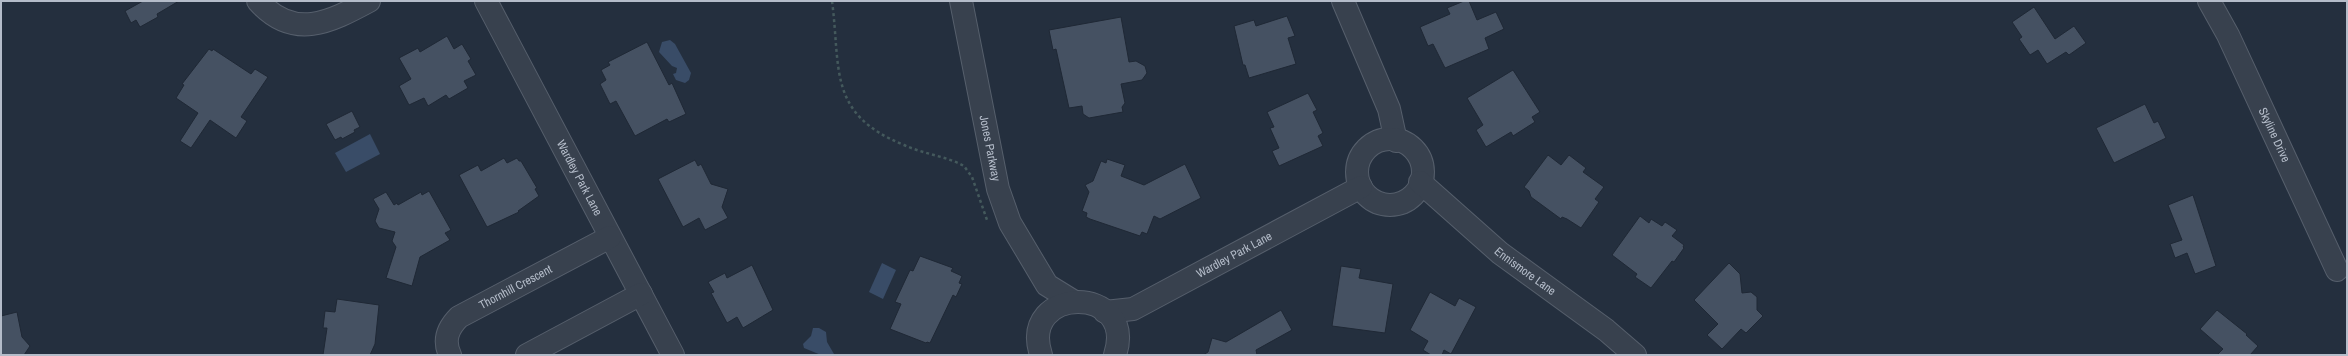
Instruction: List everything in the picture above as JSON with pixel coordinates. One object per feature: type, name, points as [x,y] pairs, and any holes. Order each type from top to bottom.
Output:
[{"type":"street","points":[[258,1],[276,16],[300,25],[328,22],[369,1]]},
{"type":"street","name":"Wardley Park Lane","points":[[486,1],[673,355]]},
{"type":"street","name":"Jones Parkway","points":[[961,1],[998,190],[1010,223],[1047,285],[1049,314]]},
{"type":"street","points":[[1343,1],[1388,109],[1396,140]]},
{"type":"street","name":"Skyline Drive","points":[[2209,1],[2228,35],[2338,270]]},
{"type":"street","points":[[1396,140],[1412,148],[1419,157],[1422,167],[1420,182],[1412,196],[1404,202],[1394,205],[1373,201],[1361,187],[1357,174],[1358,164],[1363,154],[1371,146],[1381,141],[1396,140]]},
{"type":"street","name":"Ennismore Lane","points":[[1420,182],[1500,253],[1606,330],[1635,355]]},
{"type":"street","name":"Wardley Park Lane","points":[[1105,312],[1133,309],[1361,187]]},
{"type":"street","name":"Thornhill Crescent","points":[[450,355],[447,344],[448,332],[450,327],[459,317],[610,237]]},
{"type":"street","name":"Jones Parkway","points":[[1047,285],[1073,301]]},
{"type":"street","points":[[527,355],[641,294]]},
{"type":"street","points":[[1037,351],[1039,330],[1049,314],[1060,305],[1073,301],[1087,302],[1105,312],[1114,323],[1116,345]]},
{"type":"street","points":[[1116,345],[1133,309]]},
{"type":"path","points":[[832,1],[838,73],[841,88],[848,103],[860,118],[889,140],[964,166],[972,176],[986,220]]},
{"type":"water","points":[[670,40],[675,44],[691,73],[689,80],[685,83],[676,80],[673,74],[676,73],[677,68],[672,66],[659,52],[662,42]]},
{"type":"water","points":[[370,134],[380,154],[346,172],[335,153]]},
{"type":"water","points":[[882,263],[896,270],[883,299],[869,292]]},
{"type":"water","points":[[813,328],[819,328],[826,332],[827,342],[834,354],[821,355],[804,348],[803,344],[811,336]]},
{"type":"building","points":[[143,1],[179,1],[157,14],[158,17],[140,27],[136,20],[131,23],[125,11]]},
{"type":"building","points":[[1464,1],[1469,1],[1477,20],[1496,12],[1504,29],[1485,38],[1489,49],[1445,68],[1433,44],[1428,46],[1420,27],[1450,14],[1447,8]]},
{"type":"building","points":[[2034,7],[2055,39],[2074,26],[2086,43],[2069,55],[2066,52],[2047,64],[2038,50],[2030,55],[2019,39],[2022,37],[2012,22]]},
{"type":"building","points":[[1287,16],[1295,36],[1288,38],[1296,64],[1249,78],[1245,65],[1243,65],[1234,26],[1254,20],[1256,26]]},
{"type":"building","points":[[1121,17],[1129,62],[1136,61],[1145,66],[1147,73],[1142,80],[1121,84],[1125,103],[1122,107],[1123,112],[1089,118],[1083,114],[1082,106],[1069,108],[1056,49],[1053,50],[1049,30]]},
{"type":"building","points":[[447,36],[454,49],[462,44],[471,59],[468,61],[476,75],[464,81],[468,88],[449,99],[446,95],[428,106],[424,98],[409,105],[399,86],[411,79],[399,58],[418,48],[420,52]]},
{"type":"building","points":[[647,42],[669,85],[672,83],[686,114],[669,122],[667,119],[635,136],[616,101],[610,104],[600,84],[606,80],[601,70],[610,65],[608,62]]},
{"type":"building","points":[[209,49],[212,51],[213,49],[251,74],[255,69],[268,77],[241,117],[247,121],[236,138],[210,120],[191,148],[180,141],[198,113],[176,98],[184,85],[182,84]]},
{"type":"building","points":[[1513,70],[1540,112],[1532,117],[1535,122],[1513,136],[1511,132],[1486,147],[1476,130],[1483,125],[1467,98]]},
{"type":"building","points":[[1308,93],[1317,110],[1313,112],[1323,133],[1318,136],[1323,146],[1279,166],[1272,151],[1279,148],[1270,128],[1274,127],[1267,112]]},
{"type":"building","points":[[2145,104],[2154,123],[2158,121],[2166,138],[2114,163],[2096,128]]},
{"type":"building","points":[[352,111],[360,127],[354,130],[355,132],[342,139],[341,137],[335,140],[326,124]]},
{"type":"building","points":[[1548,155],[1561,165],[1569,155],[1586,168],[1583,172],[1604,187],[1595,199],[1599,202],[1581,228],[1567,219],[1562,217],[1561,219],[1531,197],[1529,191],[1524,187]]},
{"type":"building","points":[[504,158],[507,163],[517,158],[521,161],[537,188],[535,189],[539,196],[518,211],[519,212],[487,227],[459,175],[478,165],[481,171]]},
{"type":"building","points":[[1107,159],[1125,165],[1121,176],[1144,185],[1185,164],[1201,198],[1160,219],[1154,216],[1147,234],[1142,232],[1140,236],[1090,219],[1086,217],[1087,213],[1082,211],[1089,192],[1085,185],[1093,181],[1101,161],[1106,163]]},
{"type":"building","points":[[695,160],[698,166],[701,164],[711,184],[728,189],[722,207],[728,218],[705,230],[699,218],[683,227],[658,179]]},
{"type":"building","points":[[429,191],[451,230],[445,233],[450,240],[420,257],[412,286],[386,278],[396,247],[392,241],[395,232],[379,228],[375,221],[379,209],[373,199],[386,192],[394,205],[397,203],[398,205],[421,192],[422,195]]},
{"type":"building","points":[[2193,195],[2216,266],[2195,274],[2187,253],[2175,258],[2170,244],[2182,240],[2168,205]]},
{"type":"building","points":[[1640,216],[1649,223],[1651,219],[1662,226],[1665,222],[1677,230],[1672,236],[1684,245],[1684,248],[1674,262],[1672,261],[1651,288],[1635,277],[1637,274],[1612,255]]},
{"type":"building","points":[[920,256],[953,268],[951,271],[962,276],[959,283],[962,284],[956,297],[953,295],[930,343],[926,343],[890,329],[901,304],[895,302],[910,270],[913,271]]},
{"type":"building","points":[[1729,263],[1740,274],[1742,293],[1751,292],[1757,297],[1757,310],[1763,316],[1746,333],[1741,329],[1722,349],[1707,335],[1718,324],[1694,300]]},
{"type":"building","points":[[752,265],[773,310],[743,328],[737,317],[727,323],[711,293],[714,292],[708,282],[725,273],[727,278]]},
{"type":"building","points":[[1341,266],[1361,269],[1359,278],[1393,284],[1385,333],[1332,326]]},
{"type":"building","points":[[1430,292],[1455,306],[1459,298],[1476,307],[1451,354],[1444,350],[1442,355],[1431,355],[1423,350],[1428,341],[1410,330]]},
{"type":"building","points":[[337,299],[379,305],[375,344],[370,355],[323,355],[327,328],[323,328],[325,311],[335,312]]},
{"type":"building","points":[[1281,310],[1292,330],[1256,350],[1257,355],[1203,355],[1208,352],[1212,338],[1226,342]]},
{"type":"building","points":[[2217,310],[2247,334],[2246,335],[2258,346],[2250,355],[2217,355],[2223,349],[2200,329]]},
{"type":"building","points":[[17,312],[22,337],[30,346],[24,355],[1,355],[1,316]]}]
